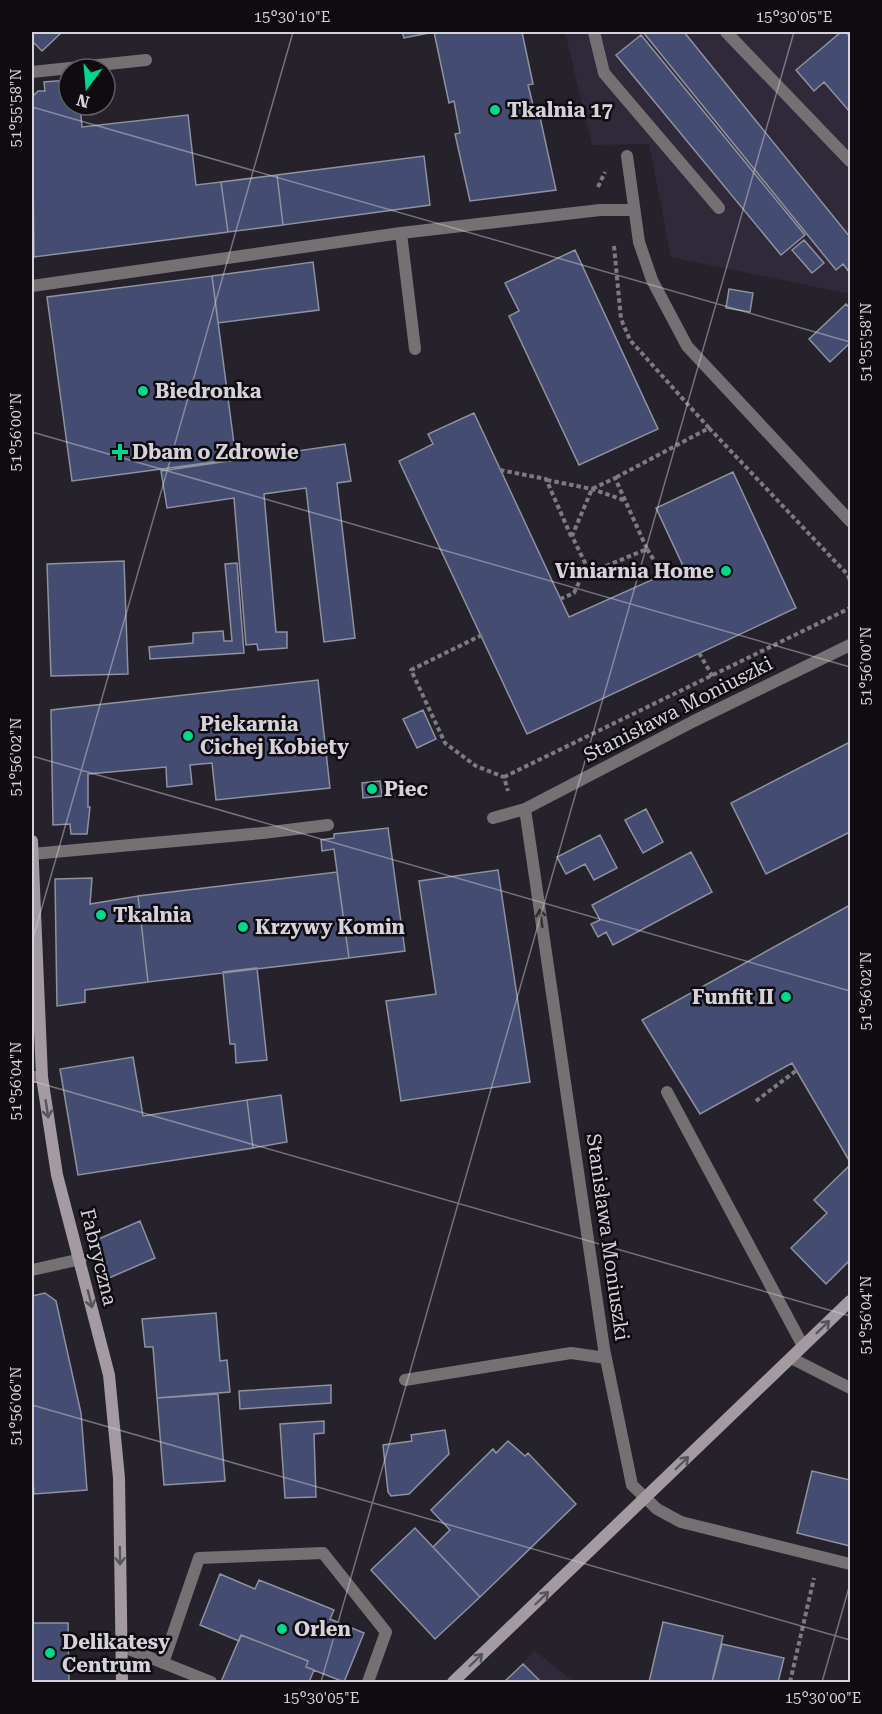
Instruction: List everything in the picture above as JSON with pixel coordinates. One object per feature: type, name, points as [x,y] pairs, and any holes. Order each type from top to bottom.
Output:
[{"type":"street","points":[[594,32],[604,73],[719,208]]},
{"type":"street","points":[[726,32],[850,161]]},
{"type":"street","points":[[32,72],[146,60]]},
{"type":"street","points":[[627,156],[639,242],[652,280],[687,346],[850,521]]},
{"type":"street","points":[[32,286],[469,224],[600,210],[633,210]]},
{"type":"street","points":[[401,233],[415,349]]},
{"type":"street","name":"Stanisława Moniuszki","points":[[493,818],[525,809],[694,721],[850,645]]},
{"type":"street","name":"Stanisława Moniuszki","points":[[525,809],[606,1358],[632,1485],[645,1499]]},
{"type":"street","points":[[32,854],[328,825]]},
{"type":"street","name":"Fabryczna","points":[[32,841],[37,1077],[57,1175],[81,1259],[109,1375],[119,1478],[122,1683]]},
{"type":"street","points":[[667,1092],[803,1346]]},
{"type":"street","points":[[32,1270],[81,1259]]},
{"type":"street","points":[[453,1683],[850,1301]]},
{"type":"street","points":[[405,1380],[571,1353],[606,1358]]},
{"type":"street","points":[[792,1358],[850,1388]]},
{"type":"street","points":[[645,1499],[681,1522],[850,1564]]},
{"type":"street","points":[[163,1663],[199,1558],[323,1553],[386,1632],[368,1683]]},
{"type":"street","points":[[122,1646],[211,1683]]},
{"type":"path","points":[[614,236],[621,319],[630,340],[709,428],[848,575],[850,581]]},
{"type":"path","points":[[572,536],[592,489],[709,428]]},
{"type":"path","points":[[500,470],[592,489],[626,501]]},
{"type":"path","points":[[615,478],[647,549],[663,575]]},
{"type":"path","points":[[546,479],[590,573]]},
{"type":"path","points":[[560,599],[574,593],[582,576],[647,549]]},
{"type":"path","points":[[504,777],[713,677],[850,608]]},
{"type":"path","points":[[699,653],[713,677]]},
{"type":"path","points":[[756,1101],[797,1070]]},
{"type":"path","points":[[790,1683],[819,1556]]},
{"type":"shaded area","points":[[565,32],[850,32],[850,294],[671,257],[649,144],[592,145]]},
{"type":"shaded area","points":[[535,1651],[574,1682],[504,1682]]},
{"type":"building","points":[[32,32],[62,32],[42,51],[32,41]]},
{"type":"building","points":[[402,32],[434,32],[404,38]]},
{"type":"building","name":"Tkalnia 17","points":[[434,32],[522,32],[533,84],[528,85],[536,117],[540,117],[556,190],[470,201],[455,134],[460,133],[454,101],[449,103]]},
{"type":"building","points":[[643,32],[684,32],[850,237],[850,273],[843,264],[836,270]]},
{"type":"building","points":[[841,32],[846,32],[850,37],[850,112],[824,82],[814,91],[796,70]]},
{"type":"building","points":[[641,35],[805,235],[781,255],[616,55]]},
{"type":"building","points":[[57,81],[57,117],[81,117],[82,127],[188,115],[196,185],[221,182],[228,232],[34,257],[32,97],[38,91],[45,91],[44,82]]},
{"type":"building","points":[[424,156],[430,205],[283,225],[277,175]]},
{"type":"building","points":[[277,175],[283,225],[228,232],[221,182]]},
{"type":"building","points":[[804,240],[824,263],[812,273],[792,250]]},
{"type":"building","points":[[575,250],[658,429],[579,465],[509,316],[519,311],[505,283]]},
{"type":"building","points":[[313,262],[319,310],[218,323],[212,276]]},
{"type":"building","name":"Biedronka","points":[[212,276],[236,459],[72,481],[47,297]]},
{"type":"building","points":[[729,289],[753,293],[750,312],[726,308]]},
{"type":"building","points":[[846,304],[850,308],[850,343],[830,362],[809,339]]},
{"type":"building","name":"Viniarnia Home","points":[[474,413],[569,617],[683,566],[656,508],[733,472],[796,608],[527,734],[399,461],[433,444],[428,434]]},
{"type":"building","points":[[345,444],[351,481],[337,483],[355,638],[324,642],[306,488],[264,494],[276,632],[287,632],[287,648],[258,650],[257,644],[246,645],[234,498],[167,508],[161,471]]},
{"type":"building","points":[[124,561],[128,674],[51,676],[47,564]]},
{"type":"building","points":[[237,563],[244,653],[150,659],[149,647],[193,643],[193,633],[223,631],[224,641],[232,641],[225,564]]},
{"type":"building","name":"Piekarnia Cichej Kobiety","points":[[318,680],[330,788],[216,800],[212,763],[190,765],[192,784],[167,787],[166,767],[88,774],[88,807],[90,807],[87,834],[71,834],[70,824],[53,825],[51,710]]},
{"type":"building","points":[[423,710],[436,739],[417,748],[403,719]]},
{"type":"building","points":[[850,742],[850,832],[766,874],[731,803]]},
{"type":"building","name":"Piec","points":[[380,781],[382,796],[363,798],[362,783]]},
{"type":"building","points":[[646,809],[663,842],[643,853],[625,820]]},
{"type":"building","points":[[388,828],[405,951],[349,958],[334,849],[322,851],[321,840],[334,838],[334,834]]},
{"type":"building","points":[[600,835],[617,868],[594,880],[585,864],[566,874],[557,857]]},
{"type":"building","points":[[691,852],[712,892],[613,945],[606,932],[598,937],[591,924],[600,920],[592,905]]},
{"type":"building","points":[[498,870],[530,1082],[401,1101],[386,1001],[436,994],[419,881]]},
{"type":"building","name":"Krzywy Komin","points":[[337,872],[349,958],[148,982],[138,896]]},
{"type":"building","points":[[92,878],[90,904],[138,896],[148,982],[85,990],[85,1002],[57,1006],[55,879]]},
{"type":"building","points":[[850,905],[850,1162],[792,1063],[700,1114],[642,1020]]},
{"type":"building","points":[[257,968],[267,1060],[236,1063],[235,1044],[230,1044],[223,972]]},
{"type":"building","points":[[133,1057],[143,1116],[247,1100],[253,1148],[78,1175],[60,1069]]},
{"type":"building","points":[[281,1095],[287,1142],[253,1148],[247,1100]]},
{"type":"building","points":[[850,1165],[850,1260],[826,1284],[791,1248],[827,1213],[814,1200]]},
{"type":"building","points":[[140,1221],[155,1258],[109,1278],[94,1241]]},
{"type":"building","points":[[45,1293],[56,1301],[81,1413],[87,1490],[34,1494],[32,1296]]},
{"type":"building","points":[[216,1313],[220,1361],[227,1360],[230,1392],[157,1398],[153,1347],[145,1347],[142,1319]]},
{"type":"building","points":[[331,1385],[331,1403],[240,1409],[239,1391]]},
{"type":"building","points":[[218,1394],[225,1481],[164,1485],[157,1398]]},
{"type":"building","points":[[324,1421],[324,1433],[314,1434],[316,1497],[285,1498],[280,1424]]},
{"type":"building","points":[[445,1430],[449,1454],[409,1494],[391,1496],[388,1492],[383,1445],[412,1441],[411,1435]]},
{"type":"building","points":[[508,1441],[525,1456],[528,1453],[576,1504],[480,1597],[433,1547],[450,1530],[431,1510],[493,1449],[496,1453]]},
{"type":"building","points":[[812,1471],[850,1480],[850,1546],[797,1533]]},
{"type":"building","points":[[415,1528],[480,1597],[435,1639],[371,1570]]},
{"type":"building","name":"Orlen","points":[[220,1574],[255,1589],[259,1580],[334,1610],[330,1619],[364,1633],[344,1682],[306,1667],[308,1661],[241,1635],[239,1641],[200,1625]]},
{"type":"building","points":[[663,1622],[723,1636],[712,1682],[649,1682]]},
{"type":"building","name":"Delikatesy Centrum","points":[[32,1623],[68,1623],[69,1682],[32,1682]]},
{"type":"building","points":[[241,1635],[308,1661],[306,1667],[314,1670],[309,1682],[221,1682]]},
{"type":"building","points":[[722,1644],[784,1658],[778,1682],[712,1682]]},
{"type":"building","points":[[523,1664],[541,1682],[504,1682]]},
{"type":"place","name":"Tkalnia 17","points":[[495,110]]},
{"type":"place","name":"Biedronka","points":[[143,391]]},
{"type":"place","name":"Dbam o Zdrowie","points":[[120,452]]},
{"type":"place","name":"Viniarnia Home","points":[[726,571]]},
{"type":"place","name":"Piekarnia Cichej Kobiety","points":[[188,736]]},
{"type":"place","name":"Piec","points":[[372,789]]},
{"type":"place","name":"Tkalnia","points":[[101,915]]},
{"type":"place","name":"Krzywy Komin","points":[[243,927]]},
{"type":"place","name":"Funfit II","points":[[786,997]]},
{"type":"place","name":"Orlen","points":[[282,1629]]},
{"type":"place","name":"Delikatesy Centrum","points":[[50,1653]]}]
